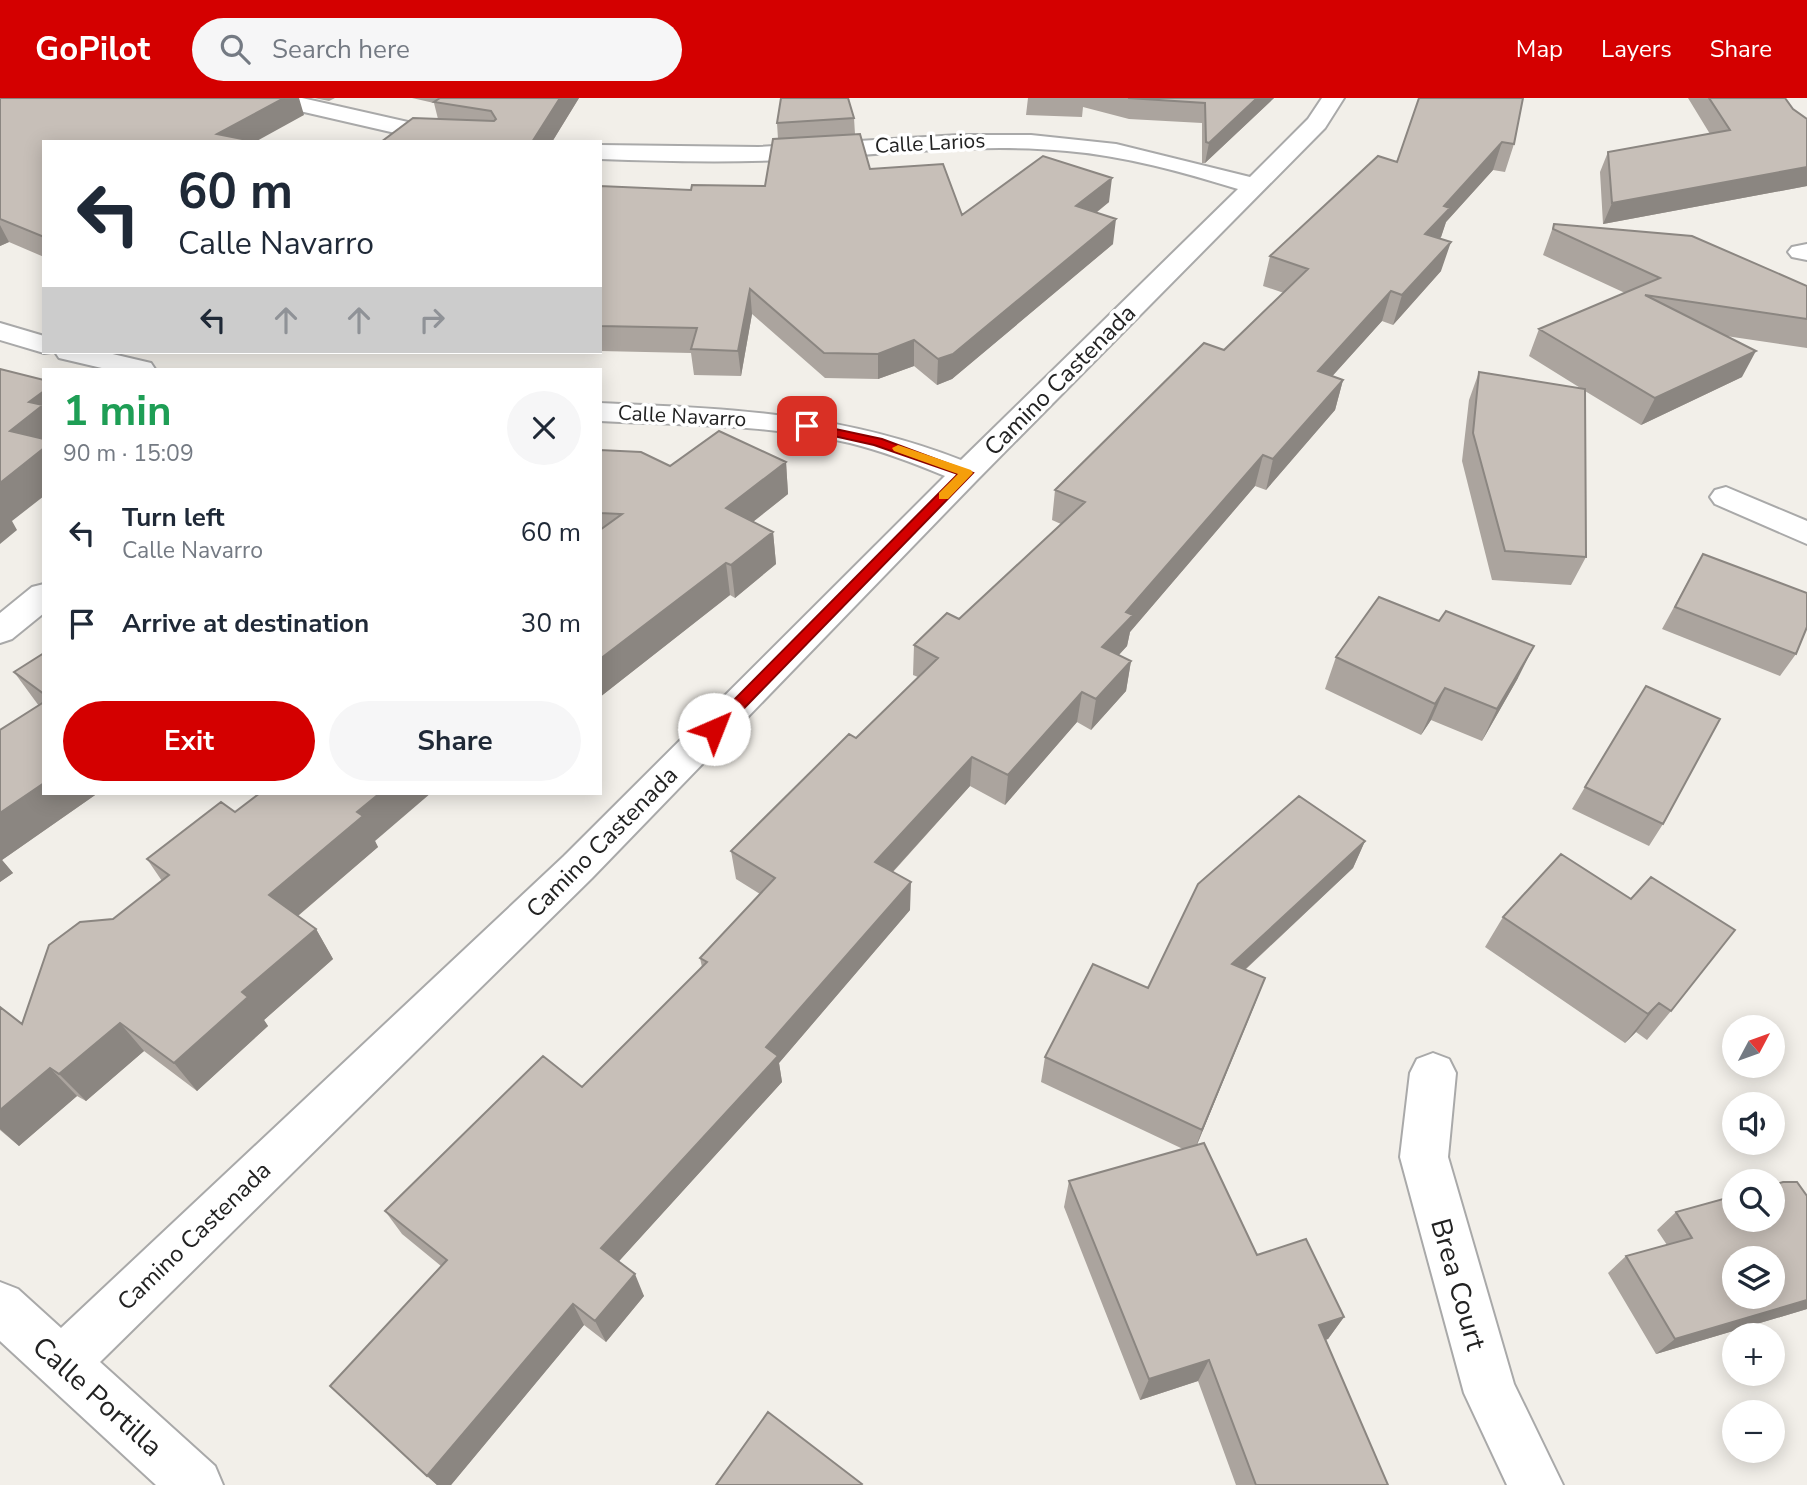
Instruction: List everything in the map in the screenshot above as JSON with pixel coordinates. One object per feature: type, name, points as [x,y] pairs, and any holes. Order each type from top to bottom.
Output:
[{"type":"street","points":[[273,98],[430,134],[474,140]]},
{"type":"street","name":"Camino Castenada","points":[[62,1363],[578,867],[1255,186],[1317,122],[1333,98]]},
{"type":"street","name":"Calle Larios","points":[[602,152],[684,155],[770,153],[943,140],[1029,141],[1114,150],[1255,186]]},
{"type":"street","points":[[0,331],[42,344]]},
{"type":"street","points":[[77,354],[137,368]]},
{"type":"street","name":"Calle Navarro","points":[[602,412],[769,421],[819,428],[890,446],[967,473]]},
{"type":"street","points":[[1726,497],[1807,534]]},
{"type":"street","points":[[0,631],[42,597]]},
{"type":"street","name":"Brea Court","points":[[1433,1073],[1424,1157],[1490,1393],[1536,1485]]},
{"type":"street","name":"Calle Portilla","points":[[0,1307],[196,1485]]},
{"type":"building","points":[[0,98],[284,98],[217,134],[247,140],[42,140],[42,236],[0,219]]},
{"type":"building","points":[[440,98],[560,98],[533,140],[384,140],[413,118],[496,119],[491,111],[434,102]]},
{"type":"building","points":[[781,98],[848,98],[854,118],[777,123]]},
{"type":"building","points":[[1128,98],[1257,98],[1209,143],[1206,142],[1205,103]]},
{"type":"building","points":[[1419,98],[1523,98],[1514,144],[1502,142],[1444,206],[1450,208],[1425,234],[1451,242],[1402,295],[1391,291],[1318,371],[1343,380],[1273,459],[1263,455],[1126,612],[1133,615],[1102,647],[1131,661],[1096,699],[1082,692],[1008,775],[972,757],[875,862],[911,882],[766,1047],[778,1056],[601,1248],[635,1274],[595,1321],[573,1304],[427,1476],[330,1386],[447,1260],[385,1211],[543,1056],[582,1087],[707,962],[700,958],[775,878],[731,851],[849,734],[856,738],[938,658],[914,645],[947,613],[959,619],[1085,502],[1055,490],[1204,343],[1224,350],[1308,269],[1270,256],[1378,156],[1397,162]]},
{"type":"building","points":[[1709,98],[1785,98],[1793,109],[1807,119],[1807,167],[1612,203],[1608,152],[1730,130]]},
{"type":"building","points":[[860,134],[870,169],[943,164],[962,215],[1043,156],[1112,178],[1076,206],[1116,219],[953,354],[938,359],[914,340],[878,354],[824,353],[750,289],[738,351],[691,349],[697,328],[602,326],[602,186],[691,190],[692,185],[765,186],[773,139]]},
{"type":"building","points":[[1554,224],[1692,236],[1807,286],[1807,319],[1645,295],[1756,351],[1655,398],[1539,329],[1660,278],[1553,229]]},
{"type":"building","points":[[0,369],[42,380],[42,392],[29,402],[42,406],[10,431],[42,439],[42,450],[0,483]]},
{"type":"building","points":[[1479,372],[1585,389],[1586,557],[1505,551],[1473,433]]},
{"type":"building","points":[[719,431],[786,462],[726,508],[773,532],[731,565],[726,563],[602,657],[602,529],[622,514],[602,513],[602,450],[641,452],[670,466]]},
{"type":"building","points":[[1703,554],[1807,593],[1807,627],[1796,654],[1675,607]]},
{"type":"building","points":[[1379,597],[1439,621],[1446,611],[1534,646],[1497,709],[1445,688],[1435,704],[1336,657]]},
{"type":"building","points":[[42,654],[42,693],[14,672]]},
{"type":"building","points":[[1646,686],[1720,719],[1663,824],[1585,787]]},
{"type":"building","points":[[42,703],[42,784],[0,813],[0,730]]},
{"type":"building","points":[[257,795],[378,795],[357,812],[363,816],[269,895],[316,929],[242,992],[248,997],[174,1063],[120,1023],[59,1074],[50,1068],[0,1110],[0,1007],[22,1024],[49,945],[80,922],[113,919],[169,875],[147,859],[221,802],[235,812]]},
{"type":"building","points":[[1299,796],[1365,841],[1232,964],[1265,978],[1202,1130],[1045,1057],[1093,964],[1148,988],[1198,884]]},
{"type":"building","points":[[1561,854],[1631,899],[1651,877],[1735,930],[1671,1011],[1659,1003],[1648,1014],[1503,917]]},
{"type":"building","points":[[1204,1143],[1257,1255],[1306,1239],[1344,1317],[1319,1325],[1388,1485],[1256,1485],[1209,1360],[1149,1379],[1069,1181]]},
{"type":"building","points":[[1785,1182],[1797,1182],[1807,1196],[1807,1300],[1785,1306],[1785,1246],[1722,1246],[1722,1309],[1777,1309],[1675,1339],[1626,1256],[1692,1238],[1676,1212],[1722,1199],[1722,1232],[1785,1232]]},
{"type":"building","points":[[768,1412],[862,1484],[716,1485]]},
{"type":"slow traffic","points":[[898,448],[967,473],[943,496]]},
{"type":"route","points":[[714,729],[967,473],[877,442],[807,426]]}]
